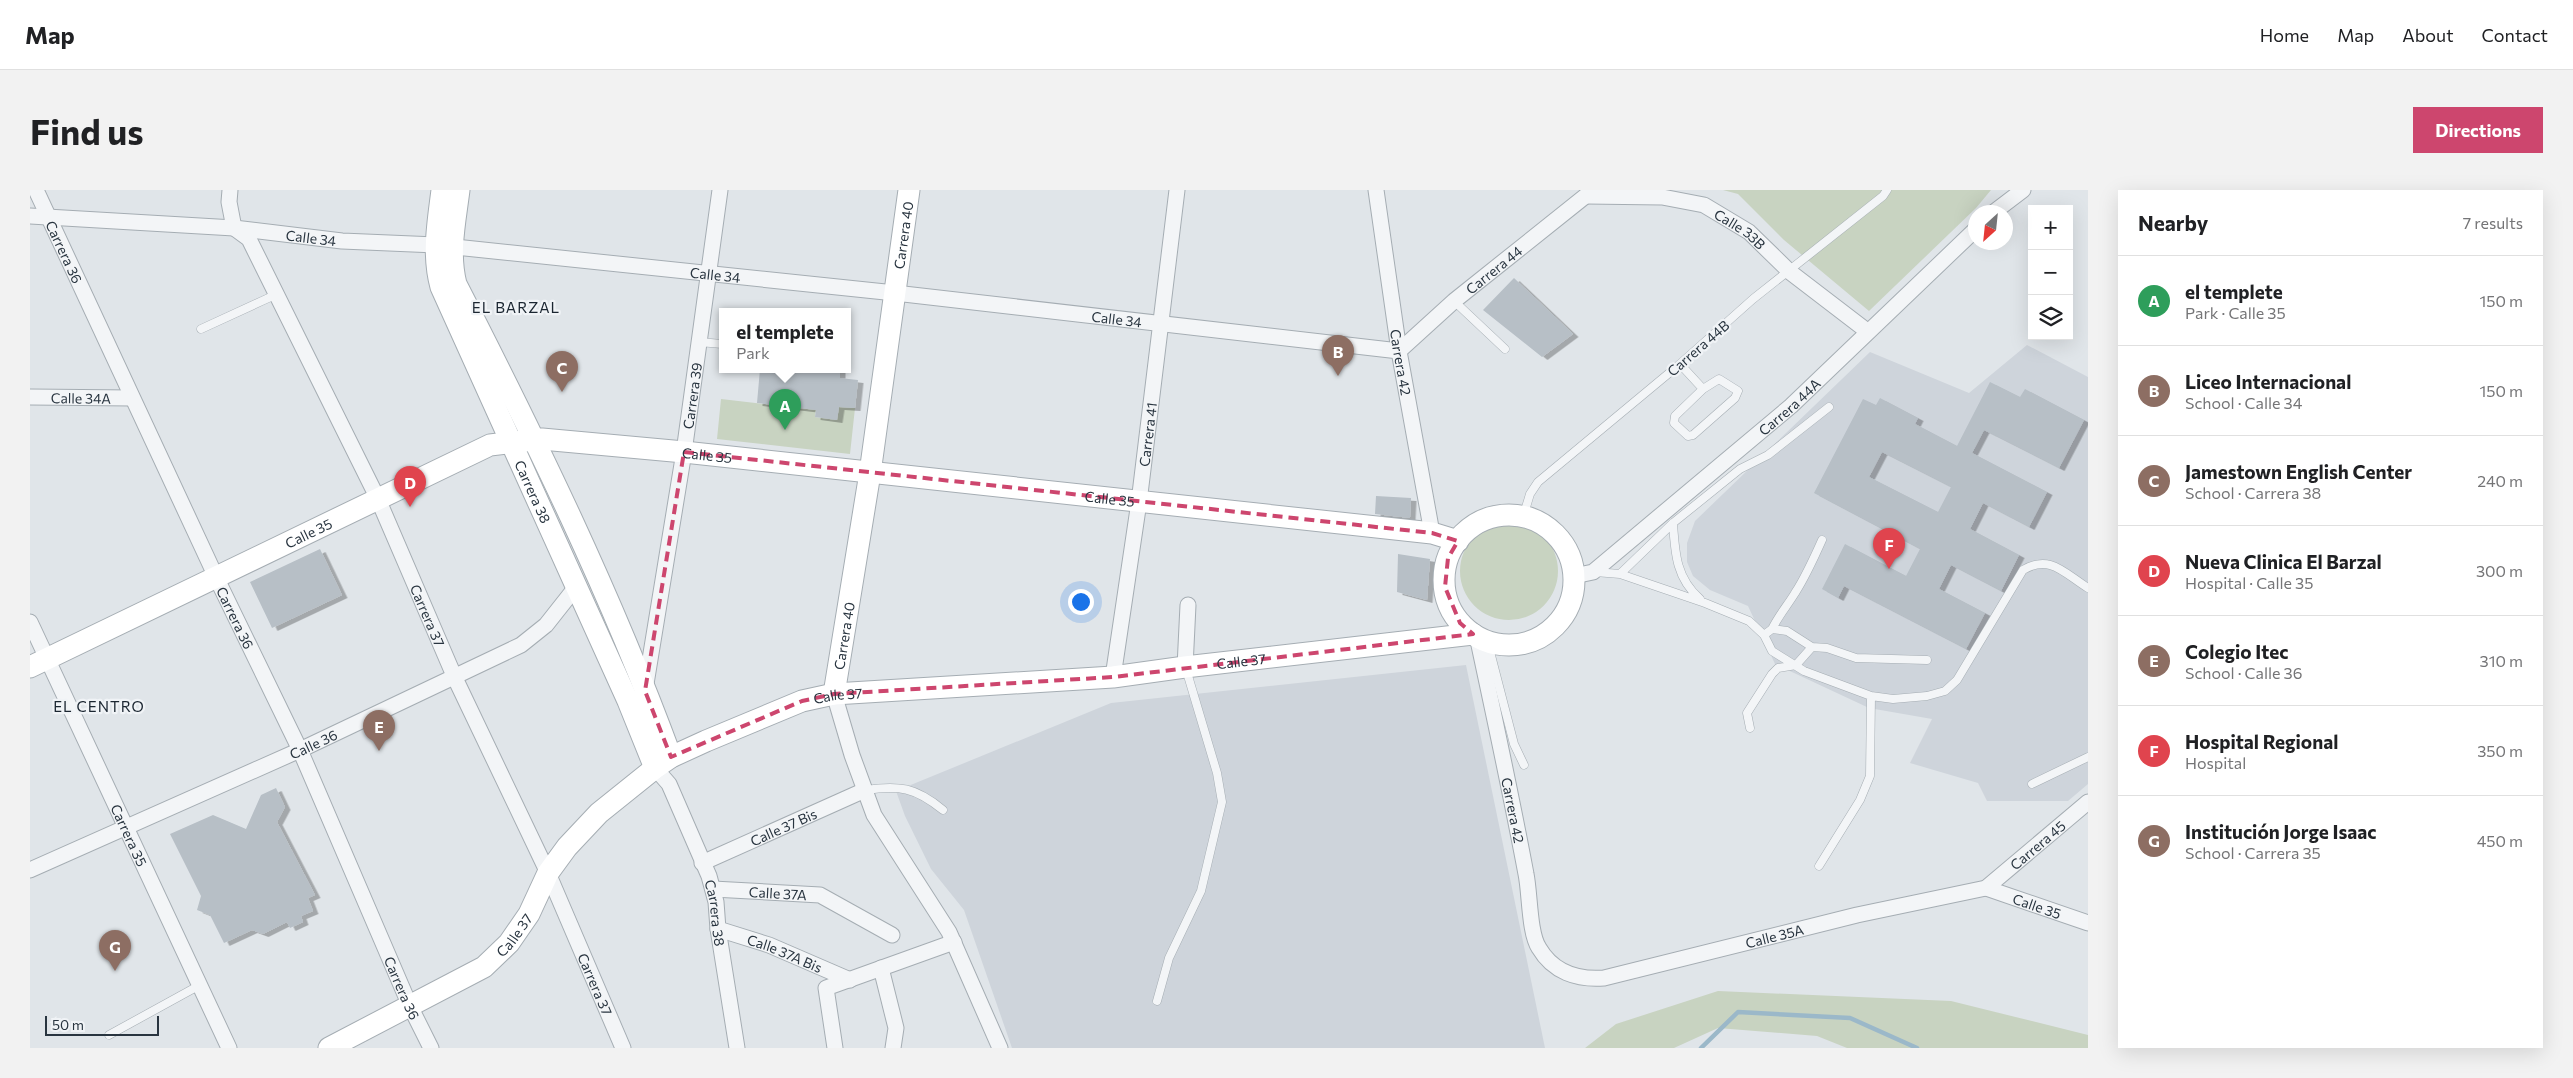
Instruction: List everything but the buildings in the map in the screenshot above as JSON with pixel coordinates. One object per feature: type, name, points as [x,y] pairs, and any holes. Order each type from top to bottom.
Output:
[{"type":"street","name":"Carrera 36","points":[[36,190],[216,577],[300,750],[410,1006],[431,1048]]},
{"type":"street","points":[[230,190],[229,202],[234,228]]},
{"type":"street","name":"Carrera 38","points":[[442,190],[444,246],[456,284],[535,440],[712,889],[737,1048]]},
{"type":"street","name":"Carrera 38","points":[[459,190],[436,268],[441,287],[513,442],[576,587],[637,696]]},
{"type":"street","name":"Carrera 39","points":[[637,696],[684,452],[720,190]]},
{"type":"street","name":"Carrera 40","points":[[909,190],[870,473],[834,694],[874,815],[954,942],[1000,1048]]},
{"type":"street","name":"Carrera 41","points":[[1113,677],[1139,502],[1177,190]]},
{"type":"street","name":"Carrera 42","points":[[1376,190],[1399,351],[1432,533]]},
{"type":"street","points":[[2003,205],[2023,190]]},
{"type":"street","name":"Carrera 44","points":[[1399,351],[1454,301],[1589,193]]},
{"type":"street","name":"Calle 33B","points":[[1589,193],[1662,197],[1704,205],[1749,232],[1790,272],[1867,331]]},
{"type":"street","name":"Calle 34","points":[[30,216],[234,228],[342,241],[444,246],[895,293],[1399,351]]},
{"type":"street","name":"Carrera 37","points":[[234,228],[249,239],[275,295],[378,499],[455,678],[548,872],[623,1048]]},
{"type":"street","name":"Carrera 44A","points":[[1584,574],[1790,406],[1968,236]]},
{"type":"street","name":"Calle 34A","points":[[30,397],[132,398]]},
{"type":"street","name":"Calle 35","points":[[39,663],[490,445],[535,440],[684,452],[1432,533],[1458,541]]},
{"type":"street","points":[[1523,517],[1541,524],[1558,538],[1584,574],[1568,607],[1556,625],[1539,638],[1519,644],[1479,637],[1460,623],[1451,607],[1445,588],[1446,568],[1458,541],[1472,527],[1490,518],[1523,517]]},
{"type":"street","name":"Calle 36","points":[[30,870],[300,750],[521,645],[534,636],[557,613],[576,587]]},
{"type":"street","points":[[1185,667],[1188,605]]},
{"type":"street","name":"Carrera 35","points":[[30,622],[39,663],[127,827],[229,1048]]},
{"type":"street","name":"Carrera 42","points":[[1479,637],[1526,875],[1534,936],[1538,947],[1548,961],[1565,973]]},
{"type":"street","name":"Calle 37","points":[[329,1048],[484,967],[509,943],[529,914],[548,872],[567,847],[599,813],[663,763],[802,701],[834,694],[1113,677],[1185,667],[1479,637]]},
{"type":"street","name":"Calle 37 Bis","points":[[702,864],[865,790]]},
{"type":"street","name":"Carrera 45","points":[[1986,888],[2088,802]]},
{"type":"street","name":"Calle 35","points":[[1986,888],[2088,923]]},
{"type":"street","name":"Calle 35A","points":[[1565,973],[1584,978],[1604,978],[1858,914],[1986,888]]},
{"type":"street","name":"Calle 37A","points":[[712,889],[820,895],[892,934]]},
{"type":"street","name":"Calle 37A Bis","points":[[718,929],[769,945],[850,980]]},
{"type":"street","name":"Calle 37A Bis","points":[[836,1048],[826,988],[954,942]]},
{"type":"street","points":[[881,968],[896,1028],[893,1048]]},
{"type":"lane","name":"Carrera 44B","points":[[1523,517],[1530,494],[1538,482],[1680,364],[1753,299],[1790,272],[1883,196],[1887,190]]},
{"type":"lane","points":[[201,329],[275,295]]},
{"type":"lane","points":[[1454,301],[1505,349]]},
{"type":"lane","points":[[699,342],[719,344]]},
{"type":"lane","points":[[1680,364],[1703,389]]},
{"type":"lane","points":[[1722,379],[1738,391],[1693,435],[1688,436],[1674,423],[1674,419],[1703,389],[1722,379]]},
{"type":"lane","points":[[1620,574],[1673,523],[1740,469],[1768,455],[1830,407]]},
{"type":"lane","points":[[1673,523],[1676,557],[1681,576],[1692,592],[1705,603]]},
{"type":"lane","points":[[1764,635],[1772,629],[1780,611],[1794,595],[1808,571],[1822,540]]},
{"type":"lane","points":[[1584,574],[1620,574],[1705,603],[1750,621],[1764,635],[1772,651],[1817,678],[1871,696],[1893,698],[1927,696],[1945,691],[1957,680],[2022,570],[2034,564],[2047,562],[2088,588]]},
{"type":"lane","points":[[1772,629],[1787,631],[1812,647],[1827,648],[1856,658],[1927,660]]},
{"type":"lane","points":[[1479,637],[1514,744],[1524,765]]},
{"type":"lane","points":[[1750,728],[1748,714],[1772,674],[1778,668],[1796,666],[1812,647]]},
{"type":"lane","points":[[1157,1001],[1169,958],[1201,890],[1222,802],[1217,773],[1185,667]]},
{"type":"lane","points":[[1819,866],[1860,800],[1870,776],[1871,696]]},
{"type":"lane","points":[[2032,784],[2088,757]]},
{"type":"lane","points":[[865,790],[893,786],[915,791],[943,810]]},
{"type":"lane","points":[[109,1035],[200,985]]},
{"type":"highlighted area","points":[[684,452],[1432,533],[1458,541],[1448,558],[1445,587],[1460,623],[1473,634],[1113,677],[834,694],[802,701],[671,757],[645,691]]},
{"type":"shaded area","points":[[2027,345],[2088,377],[2088,784],[2068,801],[1987,801],[1978,783],[1910,763],[1932,719],[1869,708],[1775,664],[1748,606],[1710,590],[1693,576],[1687,562],[1687,543],[1695,521],[1870,352],[1969,393]]},
{"type":"shaded area","points":[[1466,665],[1545,1048],[1012,1048],[964,910],[931,869],[905,816],[896,791],[1111,703]]},
{"type":"green space","points":[[1723,190],[1991,190],[1978,205],[1968,205],[1968,216],[1869,311],[1784,240],[1738,194]]},
{"type":"green space","points":[[721,399],[816,410],[815,417],[837,420],[839,407],[855,408],[850,454],[717,439]]},
{"type":"green space","points":[[1509,522],[1528,525],[1544,536],[1555,552],[1558,571],[1555,590],[1544,606],[1528,617],[1509,620],[1490,617],[1474,606],[1463,590],[1460,571],[1463,552],[1474,536],[1490,525]]},
{"type":"green space","points":[[1718,991],[1951,1001],[2088,1035],[2088,1048],[1847,1048],[1817,1036],[1718,1028],[1674,1048],[1585,1048],[1616,1024]]},
{"type":"waterway","points":[[1701,1048],[1738,1012],[1850,1018],[1917,1048]]},
{"type":"place","name":"Liceo Internacional","points":[[1338,376]]},
{"type":"place","name":"Jamestown English Center","points":[[562,392]]},
{"type":"place","name":"el templete","points":[[785,430]]},
{"type":"place","name":"Nueva Clinica El Barzal","points":[[410,507]]},
{"type":"place","name":"Hospital Regional","points":[[1889,569]]},
{"type":"place","name":"Colegio Itec","points":[[379,751]]},
{"type":"place","name":"Institución Jorge Isaac","points":[[115,971]]},
{"type":"district","name":"EL BARZAL","points":[[516,307]]},
{"type":"district","name":"EL CENTRO","points":[[99,706]]}]
